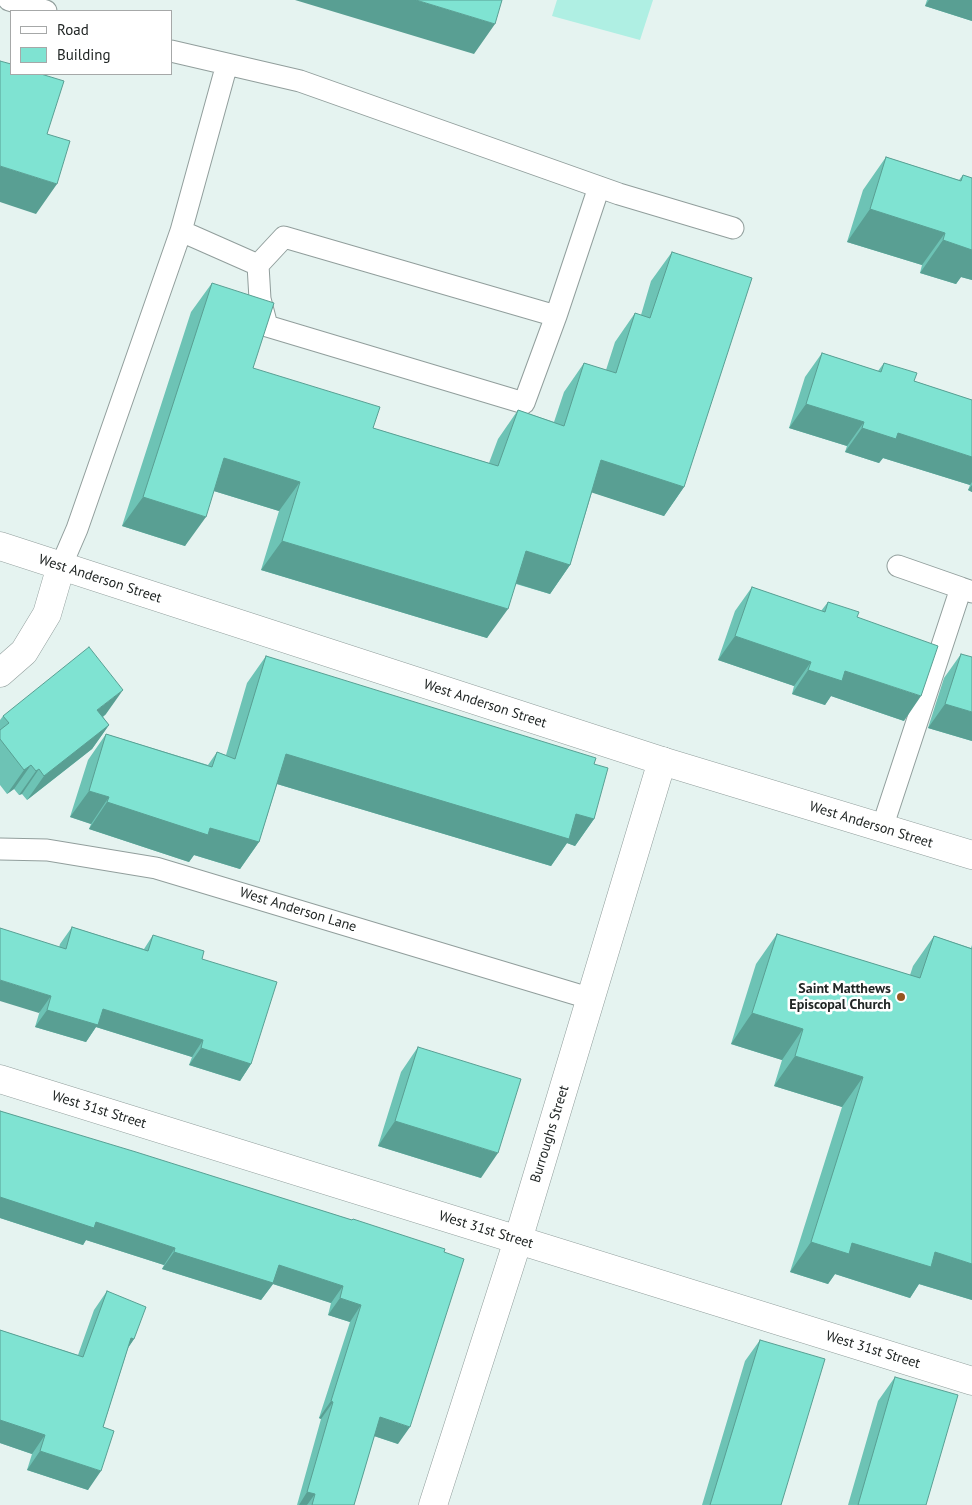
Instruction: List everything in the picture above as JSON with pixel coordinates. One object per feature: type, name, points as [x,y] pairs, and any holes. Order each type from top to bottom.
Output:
[{"type":"street","name":"West Anderson Street","points":[[0,546],[662,761],[972,855]]},
{"type":"street","points":[[0,673],[24,652],[47,614],[61,566]]},
{"type":"street","name":"Burroughs Street","points":[[433,1505],[518,1240],[662,761]]},
{"type":"street","name":"West 31st Street","points":[[0,1079],[972,1381]]},
{"type":"lane","points":[[8,0],[43,10]]},
{"type":"lane","points":[[172,51],[300,81],[599,188],[733,228]]},
{"type":"lane","points":[[61,566],[77,529],[181,232],[226,64]]},
{"type":"lane","points":[[556,316],[284,237],[258,265],[260,299],[267,326],[524,403],[556,316],[599,188]]},
{"type":"lane","points":[[181,232],[258,265]]},
{"type":"lane","points":[[882,828],[966,590],[898,566]]},
{"type":"lane","name":"West Anderson Lane","points":[[0,849],[47,850],[156,868],[592,999]]},
{"type":"green space","points":[[557,0],[653,0],[640,40],[552,16]]},
{"type":"building","points":[[416,0],[502,0],[495,24]]},
{"type":"building","points":[[0,61],[10,64],[10,75],[44,75],[64,81],[47,134],[70,141],[57,184],[0,166]]},
{"type":"building","points":[[886,157],[961,181],[963,175],[972,178],[972,250],[943,240],[945,233],[870,209]]},
{"type":"building","points":[[672,252],[752,278],[684,487],[601,460],[570,565],[526,551],[508,609],[282,541],[300,482],[224,458],[206,517],[143,497],[212,283],[274,303],[253,368],[380,407],[373,428],[498,466],[518,410],[564,426],[584,363],[616,373],[635,313],[650,318]]},
{"type":"building","points":[[822,353],[881,372],[884,363],[917,373],[914,381],[972,400],[972,457],[898,433],[896,439],[862,428],[864,422],[806,404]]},
{"type":"building","points":[[752,587],[825,612],[828,602],[859,612],[857,617],[938,646],[921,696],[845,671],[842,681],[808,670],[811,662],[735,636]]},
{"type":"building","points":[[89,647],[123,690],[97,710],[109,725],[44,776],[39,769],[36,771],[31,765],[24,770],[0,739],[0,730],[9,723],[3,716]]},
{"type":"building","points":[[961,654],[972,657],[972,712],[945,704]]},
{"type":"building","points":[[266,656],[596,758],[594,764],[608,768],[594,819],[576,814],[569,839],[286,754],[259,842],[210,828],[208,835],[107,802],[109,797],[89,791],[106,734],[212,767],[217,752],[235,759]]},
{"type":"building","points":[[72,927],[148,951],[153,935],[204,951],[202,959],[277,982],[251,1064],[201,1048],[203,1040],[103,1009],[98,1025],[47,1010],[51,996],[0,980],[0,928],[66,949]]},
{"type":"building","points":[[777,934],[920,978],[934,936],[972,949],[972,1264],[935,1252],[931,1267],[852,1243],[849,1254],[811,1242],[863,1077],[795,1056],[803,1029],[752,1013]]},
{"type":"building","points":[[418,1047],[521,1079],[498,1153],[395,1121]]},
{"type":"building","points":[[0,1111],[353,1219],[445,1249],[444,1252],[464,1259],[410,1427],[380,1417],[354,1505],[312,1505],[315,1494],[307,1492],[333,1402],[331,1401],[361,1305],[340,1298],[343,1286],[279,1265],[273,1283],[174,1252],[175,1248],[96,1222],[94,1228],[0,1197]]},
{"type":"building","points":[[107,1291],[146,1307],[134,1339],[131,1338],[103,1427],[114,1431],[101,1471],[40,1451],[45,1435],[0,1420],[0,1330],[83,1357]]},
{"type":"building","points":[[760,1340],[825,1359],[781,1505],[710,1505]]},
{"type":"building","points":[[895,1377],[958,1395],[926,1505],[858,1505]]},
{"type":"place","name":"Saint Matthews Episcopal Church","points":[[901,997]]}]
